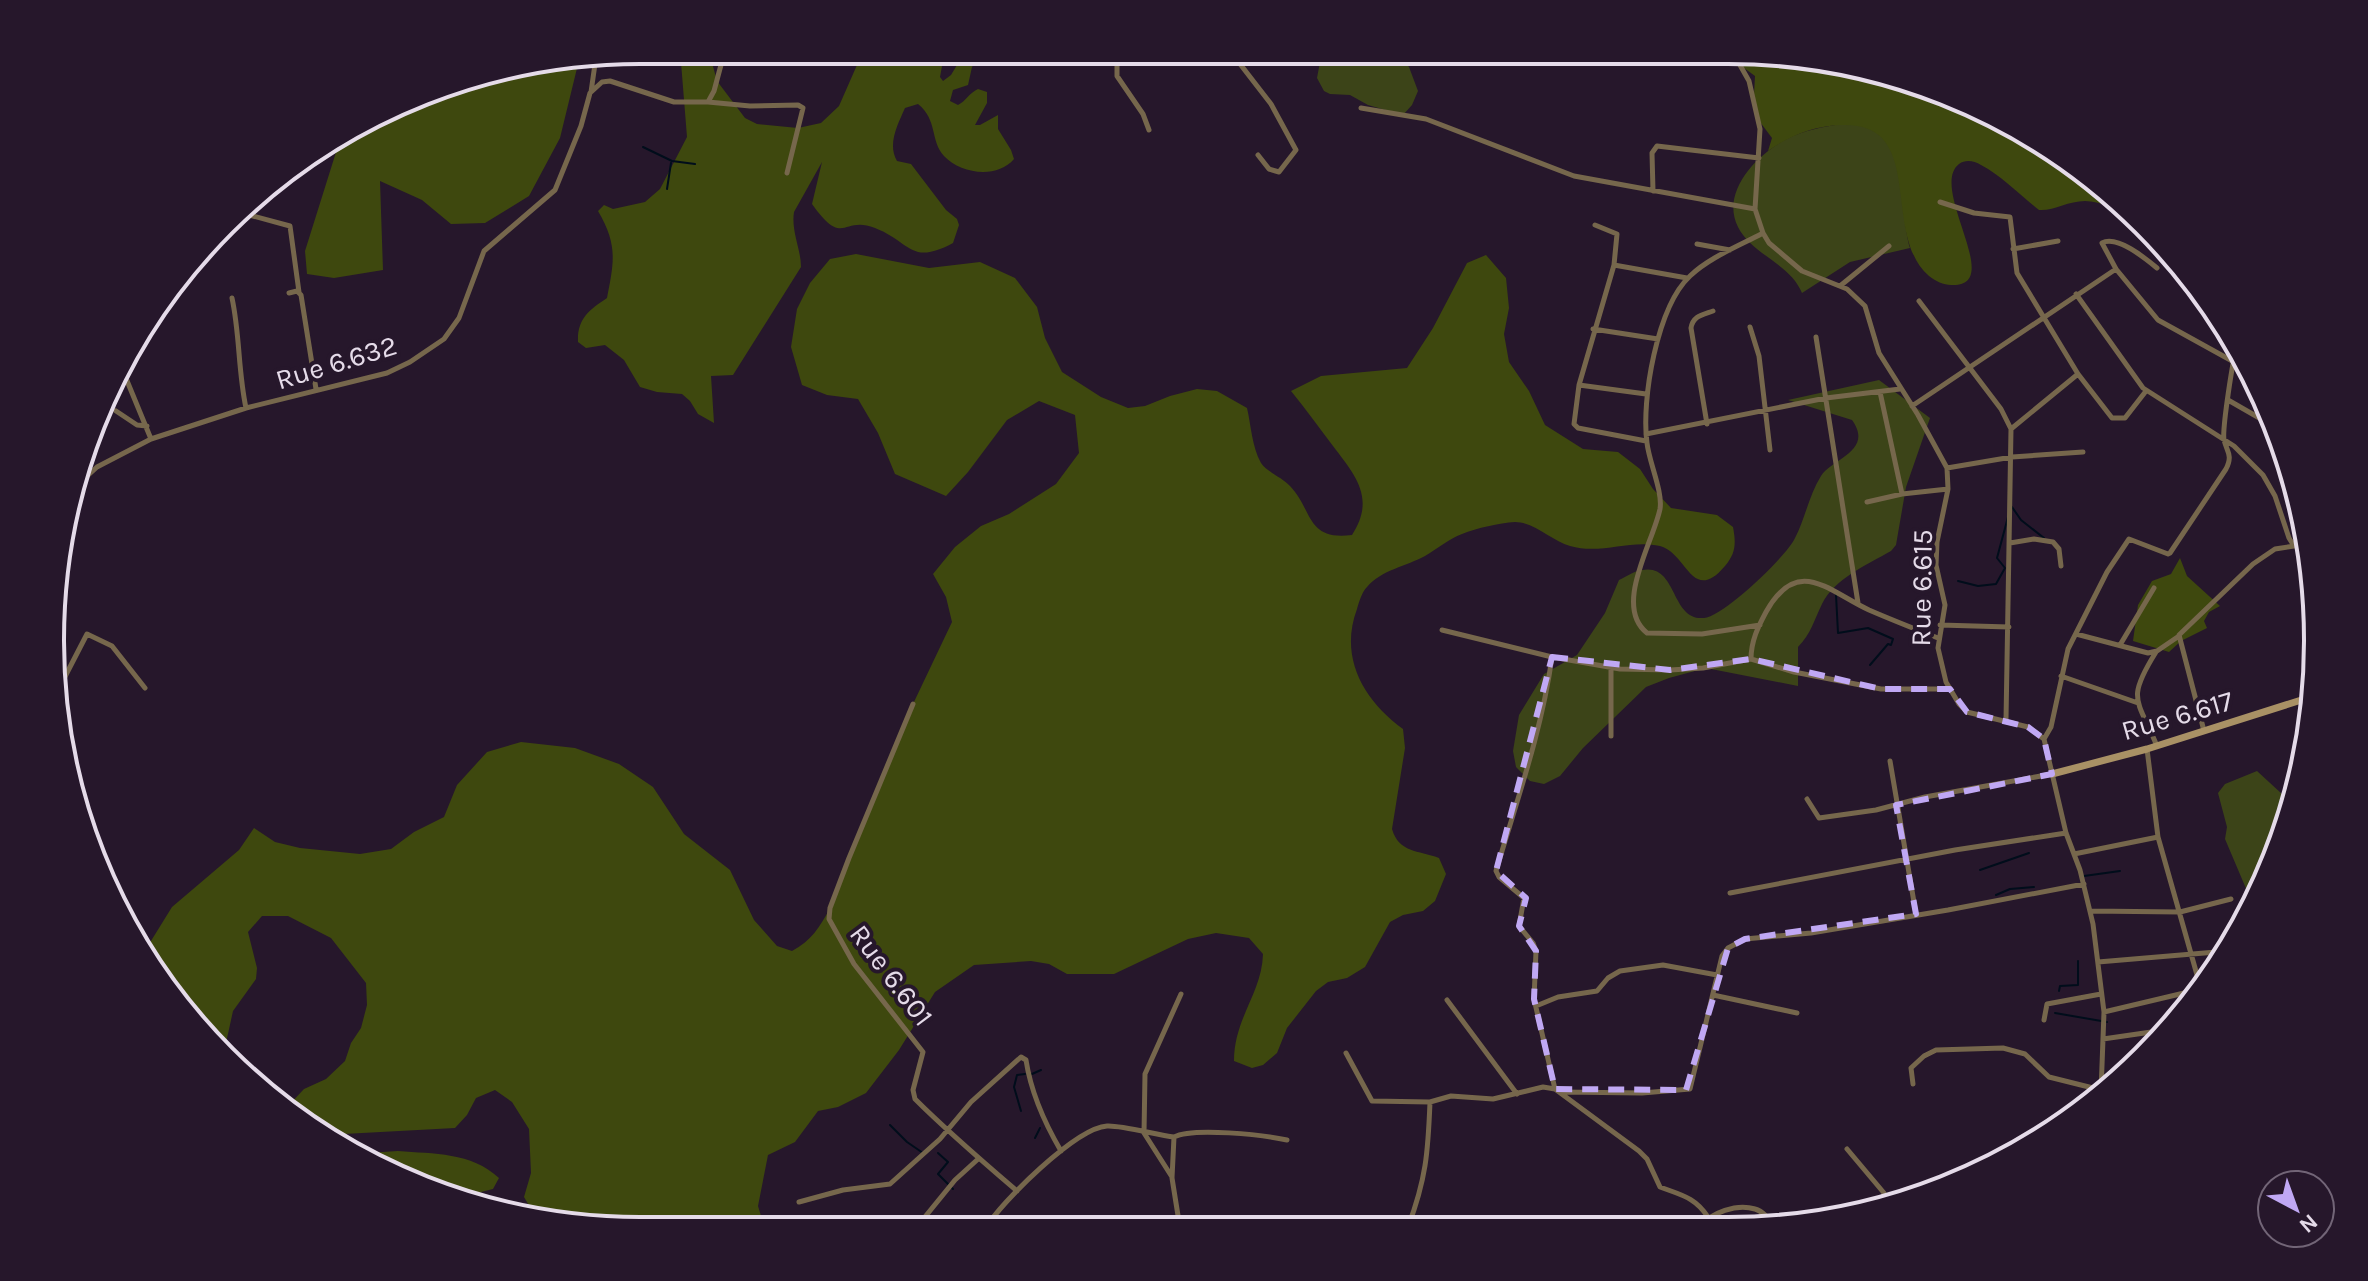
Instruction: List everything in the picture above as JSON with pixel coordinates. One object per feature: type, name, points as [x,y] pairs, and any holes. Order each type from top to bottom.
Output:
[{"type":"street","points":[[708,102],[721,64]]},
{"type":"street","points":[[1117,64],[1117,76],[1143,114],[1149,130]]},
{"type":"street","points":[[1240,64],[1271,104],[1296,150],[1279,172],[1269,169],[1258,155]]},
{"type":"street","points":[[1740,64],[1752,90],[1761,135],[1755,209],[1763,233],[1687,278],[1667,312],[1646,394],[1646,441],[1661,501],[1632,597],[1637,622],[1647,633],[1702,634],[1760,625]]},
{"type":"street","name":"Rue 6.632","points":[[89,475],[106,460],[151,439],[246,408],[395,370],[444,339],[459,318],[484,251],[555,190],[581,126],[595,66]]},
{"type":"street","points":[[590,93],[602,82],[610,81],[674,102],[798,105],[803,108],[787,173]]},
{"type":"street","points":[[1361,108],[1426,119],[1574,176],[1755,209]]},
{"type":"street","points":[[1653,191],[1652,153],[1657,146],[1759,158]]},
{"type":"street","points":[[1940,202],[1974,213],[2010,217],[2017,273],[2078,374],[2108,414],[2116,420],[2125,418],[2146,391]]},
{"type":"street","points":[[251,215],[290,226],[316,389]]},
{"type":"street","points":[[1595,225],[1617,234],[1614,265],[1579,385],[1575,427],[1646,441]]},
{"type":"street","name":"Rue 6.615","points":[[1763,233],[1769,243],[1802,271],[1840,286],[1865,306],[1879,353],[1947,468],[1948,489],[1937,542],[1936,565],[1945,605],[1938,638],[1940,662],[1950,689]]},
{"type":"street","points":[[2157,268],[2144,257],[2111,241],[2105,240],[2102,246],[2116,269],[2158,320],[2232,361]]},
{"type":"street","points":[[2013,249],[2058,241]]},
{"type":"street","points":[[1697,244],[1731,251]]},
{"type":"street","points":[[1840,286],[1889,246]]},
{"type":"street","points":[[1614,265],[1687,278]]},
{"type":"street","points":[[1912,406],[2116,269]]},
{"type":"street","points":[[289,293],[299,292]]},
{"type":"street","points":[[2076,294],[2146,391],[2250,460],[2275,496],[2289,538],[2295,543]]},
{"type":"street","points":[[232,298],[239,333],[241,384],[246,408]]},
{"type":"street","points":[[1919,301],[2001,409],[2011,429],[2006,720]]},
{"type":"street","points":[[1707,424],[1691,328],[1696,317],[1713,311]]},
{"type":"street","points":[[1750,327],[1759,356],[1770,450]]},
{"type":"street","points":[[1593,329],[1658,339]]},
{"type":"street","points":[[1816,337],[1858,603]]},
{"type":"street","points":[[2044,739],[2051,727],[2065,657],[2107,572],[2129,539],[2170,553],[2226,469],[2230,455],[2224,440],[2234,364]]},
{"type":"street","points":[[2011,429],[2078,374]]},
{"type":"street","points":[[127,379],[151,439]]},
{"type":"street","points":[[1579,385],[1646,394]]},
{"type":"street","points":[[1646,434],[1826,398],[1900,389]]},
{"type":"street","points":[[1880,392],[1902,494]]},
{"type":"street","points":[[2228,400],[2259,418]]},
{"type":"street","points":[[116,411],[137,425],[147,426]]},
{"type":"street","points":[[1947,468],[2012,457],[2083,452]]},
{"type":"street","points":[[1867,502],[1948,489]]},
{"type":"street","points":[[2010,543],[2034,539],[2053,542],[2059,549],[2061,566]]},
{"type":"street","points":[[2157,746],[2138,703],[2136,689],[2157,651],[2179,635],[2253,564],[2275,549],[2296,546]]},
{"type":"street","points":[[1751,659],[1752,643],[1777,597],[1787,586],[1803,580],[1813,580],[1938,638]]},
{"type":"street","points":[[2120,645],[2154,588]]},
{"type":"street","points":[[1940,625],[2009,627]]},
{"type":"street","points":[[1442,630],[1611,668],[1681,670],[1751,659],[1794,672],[1881,689],[1950,689],[1967,712],[2028,727],[2044,739],[2066,833],[2090,911],[2104,1012],[2101,1079]]},
{"type":"street","points":[[65,677],[87,634],[112,646],[145,688]]},
{"type":"street","points":[[2076,634],[2144,653],[2157,651]]},
{"type":"street","points":[[2179,635],[2204,731]]},
{"type":"street","points":[[1552,657],[1549,684],[1530,758],[1496,871],[1524,898],[1519,926],[1536,951],[1533,974],[1536,1006],[1555,1089]]},
{"type":"street","points":[[1611,668],[1611,736]]},
{"type":"street","points":[[2061,676],[2138,703]]},
{"type":"street","name":"Rue 6.617","points":[[2052,774],[2147,749],[2301,700]]},
{"type":"street","name":"Rue 6.601","points":[[913,704],[844,870],[829,919],[854,964],[920,1047],[922,1058],[914,1095],[964,1143],[977,1160],[1017,1191]]},
{"type":"street","points":[[2147,749],[2158,837],[2197,974]]},
{"type":"street","points":[[1890,761],[1916,914]]},
{"type":"street","points":[[1807,799],[1819,818],[2052,774]]},
{"type":"street","points":[[1730,893],[2066,833]]},
{"type":"street","points":[[2074,854],[2158,837]]},
{"type":"street","points":[[1562,1092],[1642,1093],[1690,1089],[1722,956],[1728,948],[1745,939],[1811,933],[2084,884]]},
{"type":"street","points":[[2090,911],[2180,912],[2231,899]]},
{"type":"street","points":[[2098,962],[2212,953]]},
{"type":"street","points":[[1536,1006],[1558,997],[1597,991],[1608,978],[1620,971],[1663,965],[1717,975]]},
{"type":"street","points":[[2104,1012],[2183,993]]},
{"type":"street","points":[[1172,1178],[1144,1133],[1145,1074],[1181,994]]},
{"type":"street","points":[[2044,1020],[2047,1004],[2101,994]]},
{"type":"street","points":[[1713,995],[1797,1013]]},
{"type":"street","points":[[1447,1000],[1517,1094]]},
{"type":"street","points":[[2103,1039],[2150,1032]]},
{"type":"street","points":[[1913,1084],[1911,1068],[1931,1052],[2003,1048],[2025,1054],[2049,1077],[2090,1088]]},
{"type":"street","points":[[1346,1053],[1372,1101],[1430,1102],[1451,1096],[1493,1099],[1543,1087],[1555,1089],[1639,1151],[1647,1159],[1660,1187],[1689,1197],[1708,1217],[1728,1210],[1756,1209],[1763,1216]]},
{"type":"street","points":[[799,1202],[843,1190],[890,1184],[947,1130],[971,1102],[1021,1057],[1026,1060],[1040,1113],[1061,1151]]},
{"type":"street","points":[[1411,1217],[1427,1165],[1430,1102]]},
{"type":"street","points":[[995,1217],[1017,1191],[1061,1151],[1095,1129],[1109,1126],[1174,1137],[1186,1132],[1248,1134],[1287,1140]]},
{"type":"street","points":[[1174,1137],[1172,1178],[1178,1217]]},
{"type":"street","points":[[1847,1149],[1884,1195]]},
{"type":"street","points":[[931,1217],[955,1180],[977,1160]]},
{"type":"highlighted area","points":[[1552,657],[1670,670],[1751,659],[1881,689],[1950,689],[1967,712],[2028,727],[2044,739],[2052,774],[1896,805],[1916,914],[1745,939],[1728,948],[1686,1090],[1555,1089],[1534,999],[1536,951],[1519,926],[1526,898],[1496,871]]},
{"type":"green space","points":[[681,64],[712,64],[717,81],[745,118],[757,124],[798,128],[821,123],[839,106],[857,64],[942,64],[940,77],[943,81],[958,64],[974,64],[968,85],[953,90],[950,101],[958,105],[978,89],[987,92],[987,103],[975,125],[998,115],[998,129],[1014,159],[989,172],[960,167],[940,150],[924,110],[918,104],[905,108],[893,141],[897,161],[911,164],[959,225],[953,243],[928,252],[911,249],[875,228],[856,225],[837,228],[831,225],[812,204],[822,162],[794,212],[801,267],[733,375],[711,376],[714,423],[698,414],[682,394],[640,387],[624,360],[605,345],[586,348],[578,342],[585,316],[607,298],[611,274],[613,254],[609,234],[598,211],[604,205],[613,209],[645,202],[660,189],[687,137]]},
{"type":"green space","points":[[1320,64],[1406,64],[1418,91],[1403,115],[1368,105],[1350,95],[1330,94],[1324,91],[1317,78]]},
{"type":"green space","points":[[1740,65],[1765,65],[1840,75],[1948,108],[2016,141],[2105,205],[2085,201],[2039,210],[1989,170],[1973,162],[1962,162],[1952,176],[1953,193],[1972,271],[1966,282],[1951,285],[1940,282],[1929,276],[1915,257],[1907,234],[1894,160],[1885,141],[1868,129],[1841,125],[1803,132],[1768,151],[1772,138],[1760,122],[1754,95],[1755,76]]},
{"type":"green space","points":[[577,68],[560,138],[529,196],[485,223],[451,224],[422,200],[380,181],[383,270],[334,278],[307,274],[305,251],[336,151],[386,123],[455,95],[528,75]]},
{"type":"green space","points":[[1847,124],[1875,131],[1887,142],[1898,170],[1910,248],[1850,262],[1802,293],[1789,274],[1744,237],[1734,213],[1734,199],[1747,172],[1781,142],[1813,129]]},
{"type":"green space","points":[[856,254],[929,268],[980,262],[1015,278],[1037,307],[1045,338],[1062,372],[1101,397],[1128,408],[1145,406],[1197,389],[1217,391],[1247,408],[1261,463],[1290,486],[1318,528],[1337,536],[1352,535],[1359,522],[1362,510],[1360,488],[1349,467],[1291,391],[1321,376],[1407,368],[1433,328],[1467,263],[1486,255],[1506,278],[1509,308],[1504,334],[1509,362],[1529,391],[1545,425],[1583,449],[1618,452],[1640,469],[1671,508],[1717,515],[1733,527],[1733,552],[1714,577],[1697,579],[1669,550],[1660,546],[1638,544],[1582,548],[1563,544],[1529,525],[1515,522],[1457,536],[1425,556],[1379,576],[1367,587],[1357,609],[1351,644],[1358,676],[1366,691],[1376,705],[1403,729],[1405,748],[1392,829],[1404,847],[1439,858],[1446,874],[1435,901],[1423,911],[1403,915],[1390,922],[1365,967],[1347,978],[1328,982],[1316,991],[1287,1028],[1277,1053],[1263,1065],[1252,1068],[1234,1061],[1238,1032],[1258,981],[1263,954],[1249,938],[1216,933],[1188,939],[1114,974],[1067,974],[1049,964],[1031,961],[974,965],[935,992],[899,1050],[866,1093],[838,1107],[818,1111],[795,1142],[768,1155],[758,1206],[761,1217],[603,1216],[529,1206],[524,1197],[531,1173],[529,1129],[512,1102],[495,1090],[476,1098],[455,1128],[342,1134],[293,1100],[304,1089],[326,1079],[345,1061],[351,1043],[361,1028],[367,1005],[366,983],[331,938],[288,916],[262,916],[248,932],[257,968],[256,979],[233,1011],[226,1041],[183,991],[150,943],[172,907],[239,850],[254,828],[275,842],[300,848],[360,854],[391,849],[414,832],[444,817],[457,785],[487,752],[521,742],[575,748],[619,764],[653,787],[684,834],[730,870],[754,920],[777,946],[792,951],[810,938],[823,921],[913,704],[952,622],[946,597],[933,574],[955,547],[981,526],[1009,514],[1056,484],[1079,453],[1075,415],[1039,401],[1007,420],[946,496],[895,474],[878,433],[858,399],[827,395],[802,385],[791,347],[797,309],[810,283],[830,259]]},
{"type":"green space","points":[[1879,380],[1930,418],[1906,487],[1896,545],[1843,579],[1828,595],[1798,647],[1798,686],[1706,668],[1669,678],[1646,687],[1583,748],[1560,776],[1544,784],[1530,781],[1516,767],[1513,751],[1519,715],[1544,674],[1577,655],[1605,613],[1619,580],[1639,571],[1654,570],[1662,575],[1685,611],[1693,617],[1704,618],[1725,608],[1768,571],[1790,547],[1821,476],[1855,447],[1858,439],[1852,420],[1788,400]]},
{"type":"green space","points":[[2180,558],[2187,576],[2220,606],[2209,612],[2204,621],[2207,628],[2181,641],[2169,652],[2133,641],[2138,605],[2152,581],[2171,574]]},
{"type":"green space","points":[[2257,771],[2283,794],[2247,891],[2225,839],[2227,827],[2218,793],[2225,784]]},
{"type":"green space","points":[[398,1151],[464,1159],[488,1169],[499,1178],[493,1189],[478,1193],[420,1173],[375,1152]]},
{"type":"waterway","points":[[643,147],[672,161],[695,164]]},
{"type":"waterway","points":[[667,189],[671,163]]},
{"type":"waterway","points":[[2012,507],[2021,520],[2044,538]]},
{"type":"waterway","points":[[1958,581],[1978,586],[1996,584],[2005,568],[1997,558],[2008,517]]},
{"type":"waterway","points":[[1836,595],[1838,633],[1868,628],[1893,639],[1891,645],[1888,644],[1870,665]]},
{"type":"waterway","points":[[1980,870],[2029,853]]},
{"type":"waterway","points":[[2084,876],[2120,871]]},
{"type":"waterway","points":[[1996,895],[2010,889],[2034,887]]},
{"type":"waterway","points":[[2059,991],[2060,986],[2078,985],[2078,961]]},
{"type":"waterway","points":[[2055,1013],[2107,1022]]},
{"type":"waterway","points":[[1032,1074],[1041,1070]]},
{"type":"waterway","points":[[1021,1111],[1014,1087],[1017,1075],[1025,1074]]},
{"type":"waterway","points":[[890,1125],[923,1153]]},
{"type":"waterway","points":[[1035,1138],[1040,1128]]},
{"type":"waterway","points":[[938,1153],[948,1162],[938,1174],[953,1189]]}]
